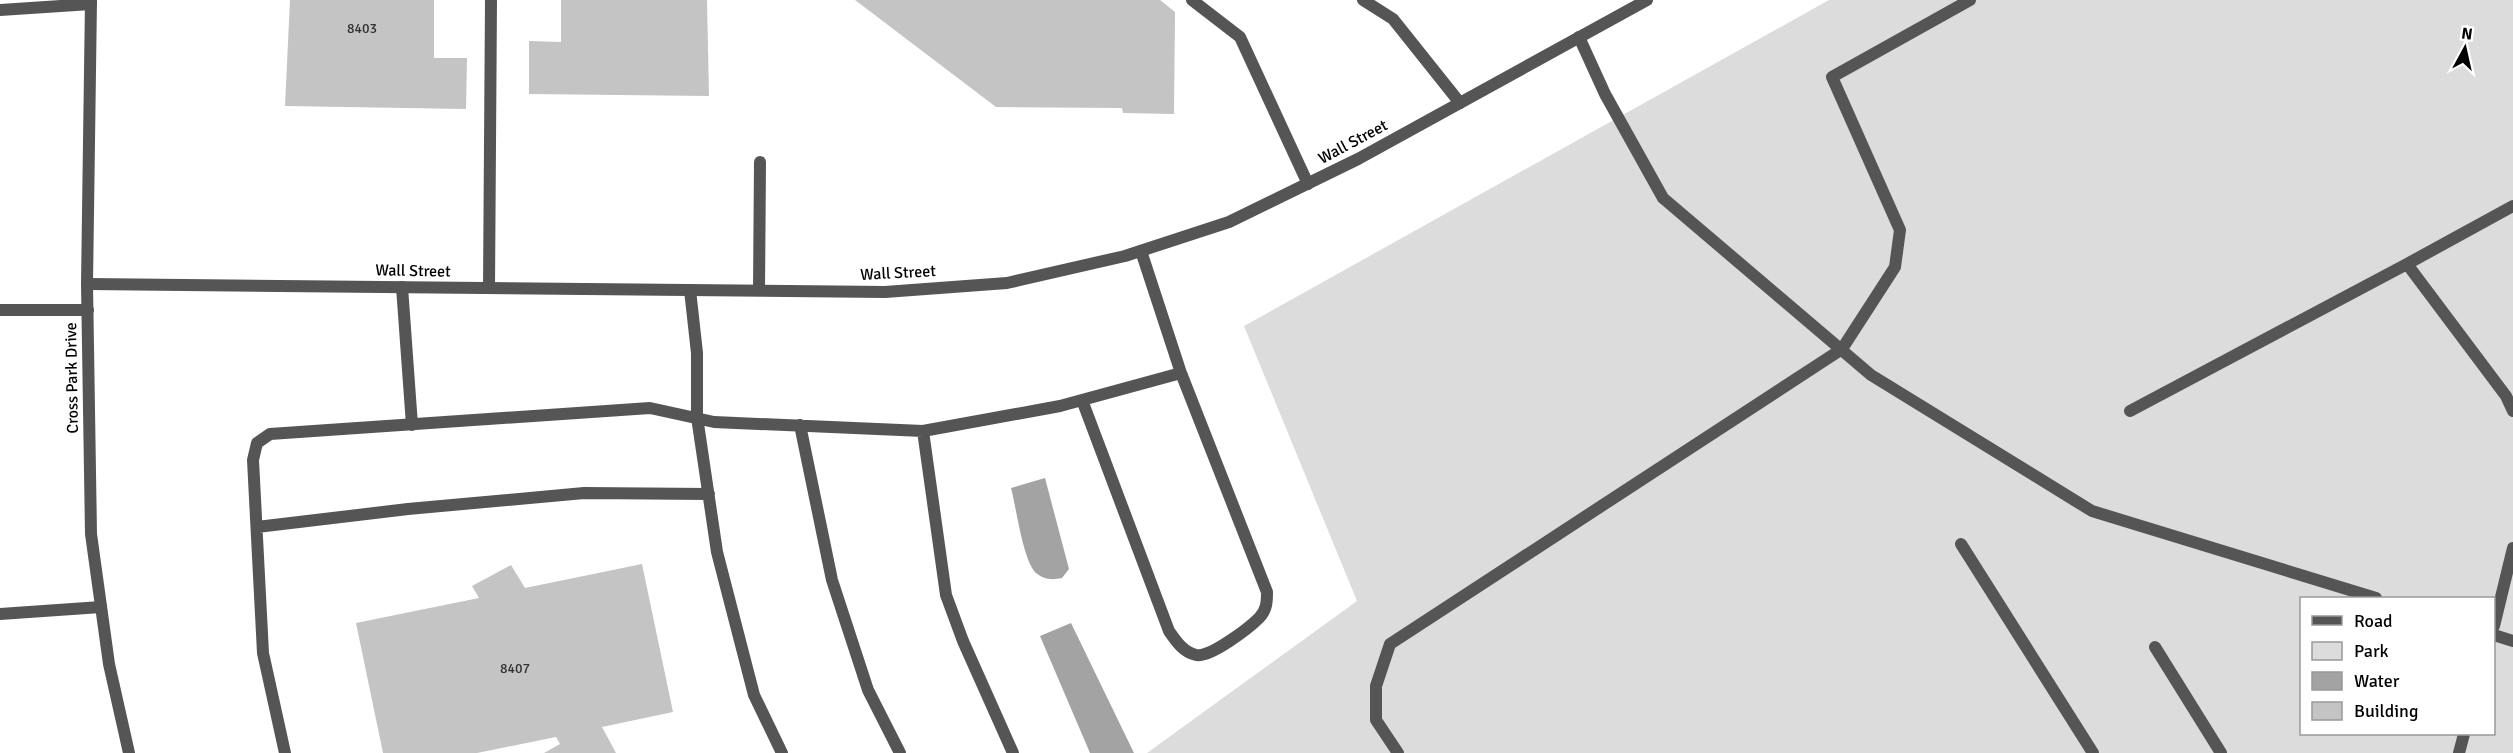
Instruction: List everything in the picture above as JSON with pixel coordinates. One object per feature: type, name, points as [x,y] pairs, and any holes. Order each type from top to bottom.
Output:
[{"type":"street","points":[[489,288],[491,0]]},
{"type":"street","points":[[1192,0],[1240,37],[1308,184]]},
{"type":"street","points":[[1363,0],[1393,19],[1460,103]]},
{"type":"street","name":"Wall Street","points":[[87,284],[885,292],[1007,283],[1141,251],[1229,222],[1308,184],[1647,0]]},
{"type":"street","points":[[1398,753],[1376,720],[1376,686],[1390,644],[1842,349],[1895,267],[1900,230],[1832,77],[1970,0]]},
{"type":"street","points":[[0,10],[91,2]]},
{"type":"street","name":"Cross Park Drive","points":[[91,2],[87,284],[91,534],[109,664],[129,753]]},
{"type":"street","points":[[1579,37],[1605,94],[1663,198],[1871,375],[2092,511],[2373,597]]},
{"type":"street","points":[[759,290],[760,162]]},
{"type":"street","points":[[2130,411],[2513,207]]},
{"type":"street","points":[[1082,400],[1169,631],[1179,646],[1196,655],[1209,655],[1260,617],[1267,604],[1267,592],[1181,373],[1141,251]]},
{"type":"street","points":[[2407,264],[2506,396],[2513,411]]},
{"type":"street","points":[[402,287],[412,425]]},
{"type":"street","points":[[690,290],[697,353],[697,417],[717,552],[754,695],[782,753]]},
{"type":"street","points":[[0,310],[88,310]]},
{"type":"street","points":[[285,753],[263,653],[253,460],[258,443],[270,434],[650,408],[714,422],[923,431],[1082,400],[1181,373]]},
{"type":"street","points":[[800,425],[832,580],[868,690],[900,753]]},
{"type":"street","points":[[923,431],[946,595],[963,641],[1013,753]]},
{"type":"street","points":[[257,527],[408,509],[584,493],[709,494]]},
{"type":"street","points":[[1961,544],[2093,753]]},
{"type":"street","points":[[2495,618],[2513,548]]},
{"type":"street","points":[[0,614],[101,607]]},
{"type":"street","points":[[2495,636],[2513,641]]},
{"type":"street","points":[[2155,647],[2221,753]]},
{"type":"street","points":[[2459,753],[2464,735]]},
{"type":"green space","points":[[1829,0],[2513,0],[2513,753],[1147,753],[1357,601],[1244,326]]},
{"type":"water","points":[[1045,478],[1069,569],[1062,578],[1055,579],[1042,577],[1031,567],[1011,488]]},
{"type":"water","points":[[1071,623],[1134,753],[1090,753],[1040,636]]},
{"type":"building","points":[[290,0],[434,0],[434,58],[467,58],[466,109],[285,106]]},
{"type":"building","points":[[561,0],[707,0],[709,96],[529,94],[529,41],[561,42]]},
{"type":"building","points":[[855,0],[1160,0],[1175,12],[1174,114],[1123,113],[1122,108],[996,107]]},
{"type":"building","points":[[642,564],[673,712],[602,727],[616,753],[544,753],[560,744],[556,737],[477,753],[383,753],[356,623],[479,598],[472,586],[511,565],[525,588]]}]
